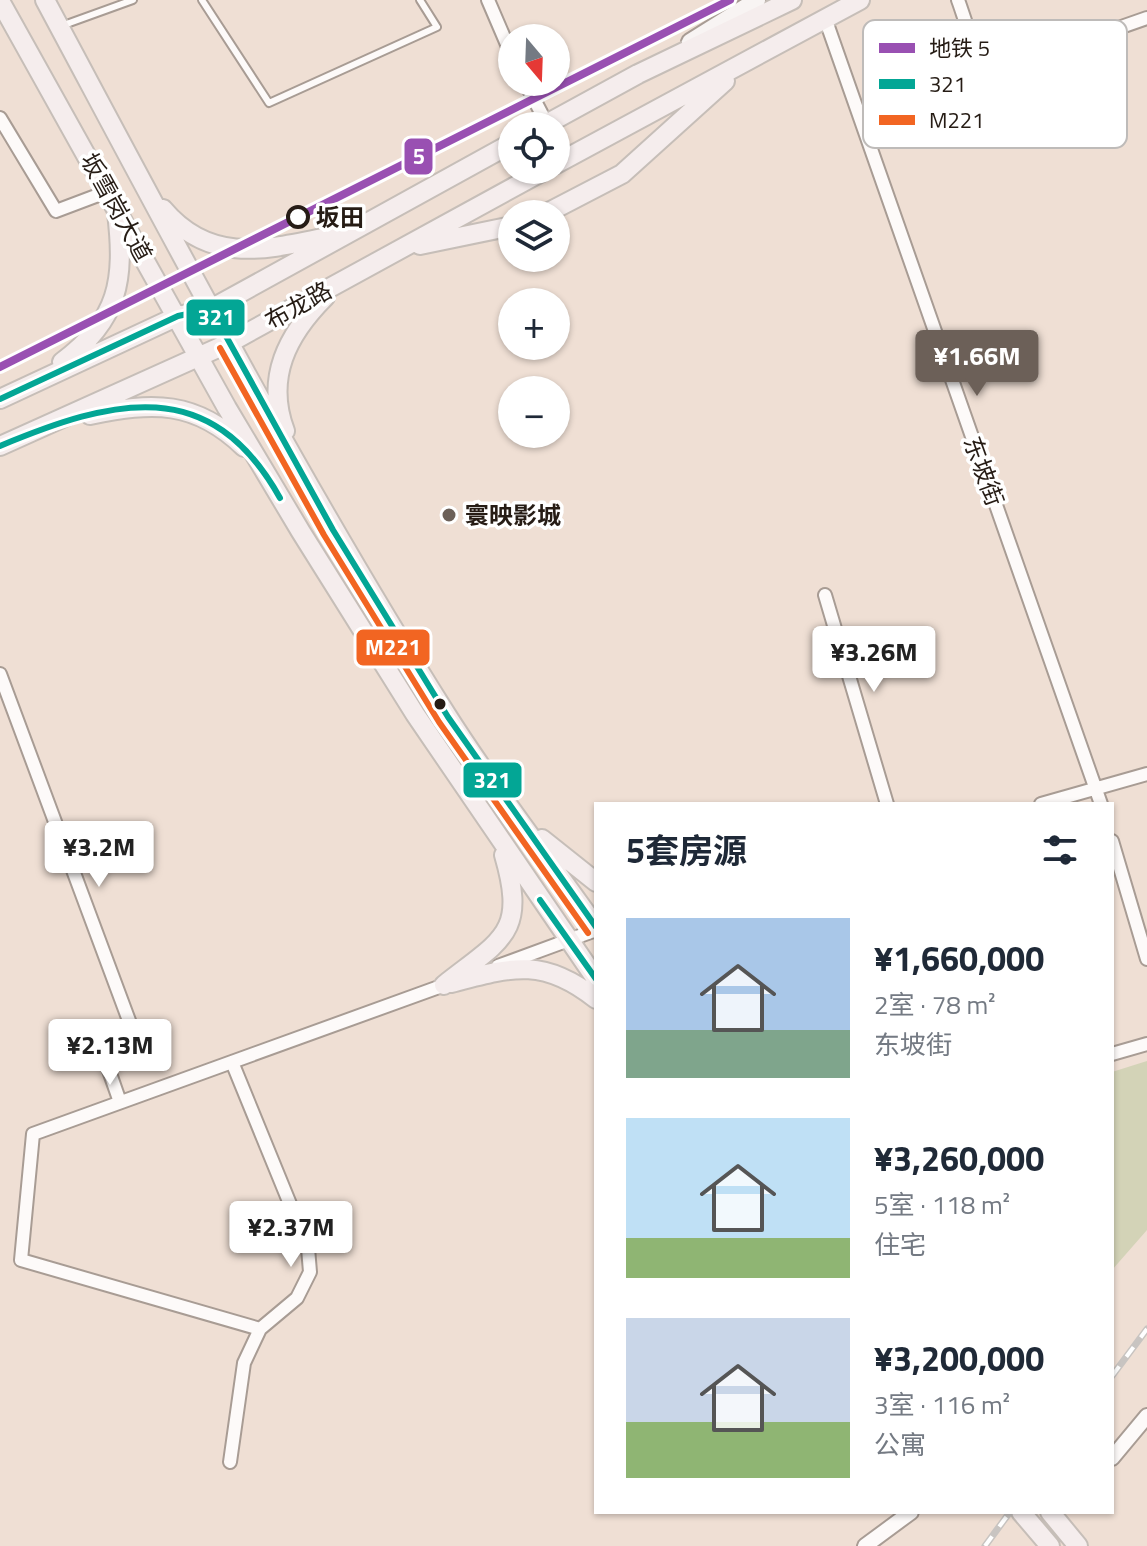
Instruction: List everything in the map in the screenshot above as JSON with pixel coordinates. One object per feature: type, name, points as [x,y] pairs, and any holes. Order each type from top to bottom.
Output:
[{"type":"main road","name":"坂雪岗大道","points":[[45,0],[300,471],[448,717],[594,925]]},
{"type":"main road","points":[[638,74],[757,0]]},
{"type":"main road","points":[[569,112],[638,74],[792,0]]},
{"type":"main road","points":[[570,156],[860,0]]},
{"type":"main road","name":"坂雪岗大道","points":[[0,1],[258,460],[415,714],[594,976]]},
{"type":"main road","points":[[570,201],[622,174],[748,60]]},
{"type":"main road","name":"布龙路","points":[[0,399],[178,316],[211,309],[498,151]]},
{"type":"main road","name":"布龙路","points":[[0,446],[200,358],[519,184]]},
{"type":"main road","points":[[147,190],[193,236],[221,248],[255,250],[350,232]]},
{"type":"main road","points":[[34,383],[76,352],[100,327],[115,301],[121,274],[112,197]]},
{"type":"main road","points":[[398,250],[498,229]]},
{"type":"main road","points":[[300,471],[280,418],[275,391],[278,370],[287,346],[303,319],[342,280]]},
{"type":"main road","points":[[58,421],[127,407],[181,409],[204,417],[232,435],[258,460]]},
{"type":"main road","points":[[523,823],[594,880]]},
{"type":"main road","points":[[444,985],[491,948],[509,925],[514,892],[499,837]]},
{"type":"main road","points":[[444,985],[505,969],[527,968],[569,979],[594,998]]},
{"type":"main road","points":[[1023,1514],[1050,1546]]},
{"type":"main road","points":[[1058,1516],[1078,1546]]},
{"type":"street","points":[[488,0],[498,24]]},
{"type":"street","points":[[958,0],[966,20]]},
{"type":"street","name":"东坡街","points":[[825,18],[863,126]]},
{"type":"street","points":[[1127,25],[1147,18]]},
{"type":"street","points":[[0,118],[56,211],[112,197]]},
{"type":"street","name":"东坡街","points":[[871,148],[1100,802]]},
{"type":"street","points":[[825,595],[886,802]]},
{"type":"street","points":[[0,674],[134,1034],[100,1045],[120,1102]]},
{"type":"street","points":[[1048,802],[1147,774]]},
{"type":"street","points":[[1114,848],[1147,959]]},
{"type":"street","points":[[260,1329],[21,1260],[33,1134],[594,929]]},
{"type":"street","points":[[1114,1053],[1147,1044]]},
{"type":"street","points":[[230,1462],[244,1363],[260,1329],[297,1298],[310,1272],[308,1248],[232,1062]]},
{"type":"street","points":[[1114,1456],[1147,1416]]},
{"type":"street","points":[[865,1546],[908,1514]]},
{"type":"lane","points":[[59,26],[133,0]]},
{"type":"lane","points":[[202,0],[269,103],[437,27],[420,0]]},
{"type":"green space","points":[[1147,1061],[1147,1230],[1114,1268],[1114,1071]]},
{"type":"railway","points":[[1114,1373],[1147,1329]]},
{"type":"railway","points":[[985,1546],[1009,1514]]},
{"type":"metro line","name":"5","points":[[0,367],[730,0]]},
{"type":"transit line","name":"321","points":[[0,399],[178,316],[211,309],[333,530],[448,717],[594,924]]},
{"type":"transit line","name":"M221","points":[[220,348],[324,535],[439,722],[588,933]]},
{"type":"transit line","name":"321","points":[[0,446],[82,417],[120,409],[156,408],[190,414],[223,431],[253,458],[280,498]]},
{"type":"transit line","name":"321","points":[[540,900],[594,976]]},
{"type":"place","name":"坂田","points":[[298,217]]},
{"type":"place","name":"寰映影城","points":[[449,515]]}]
